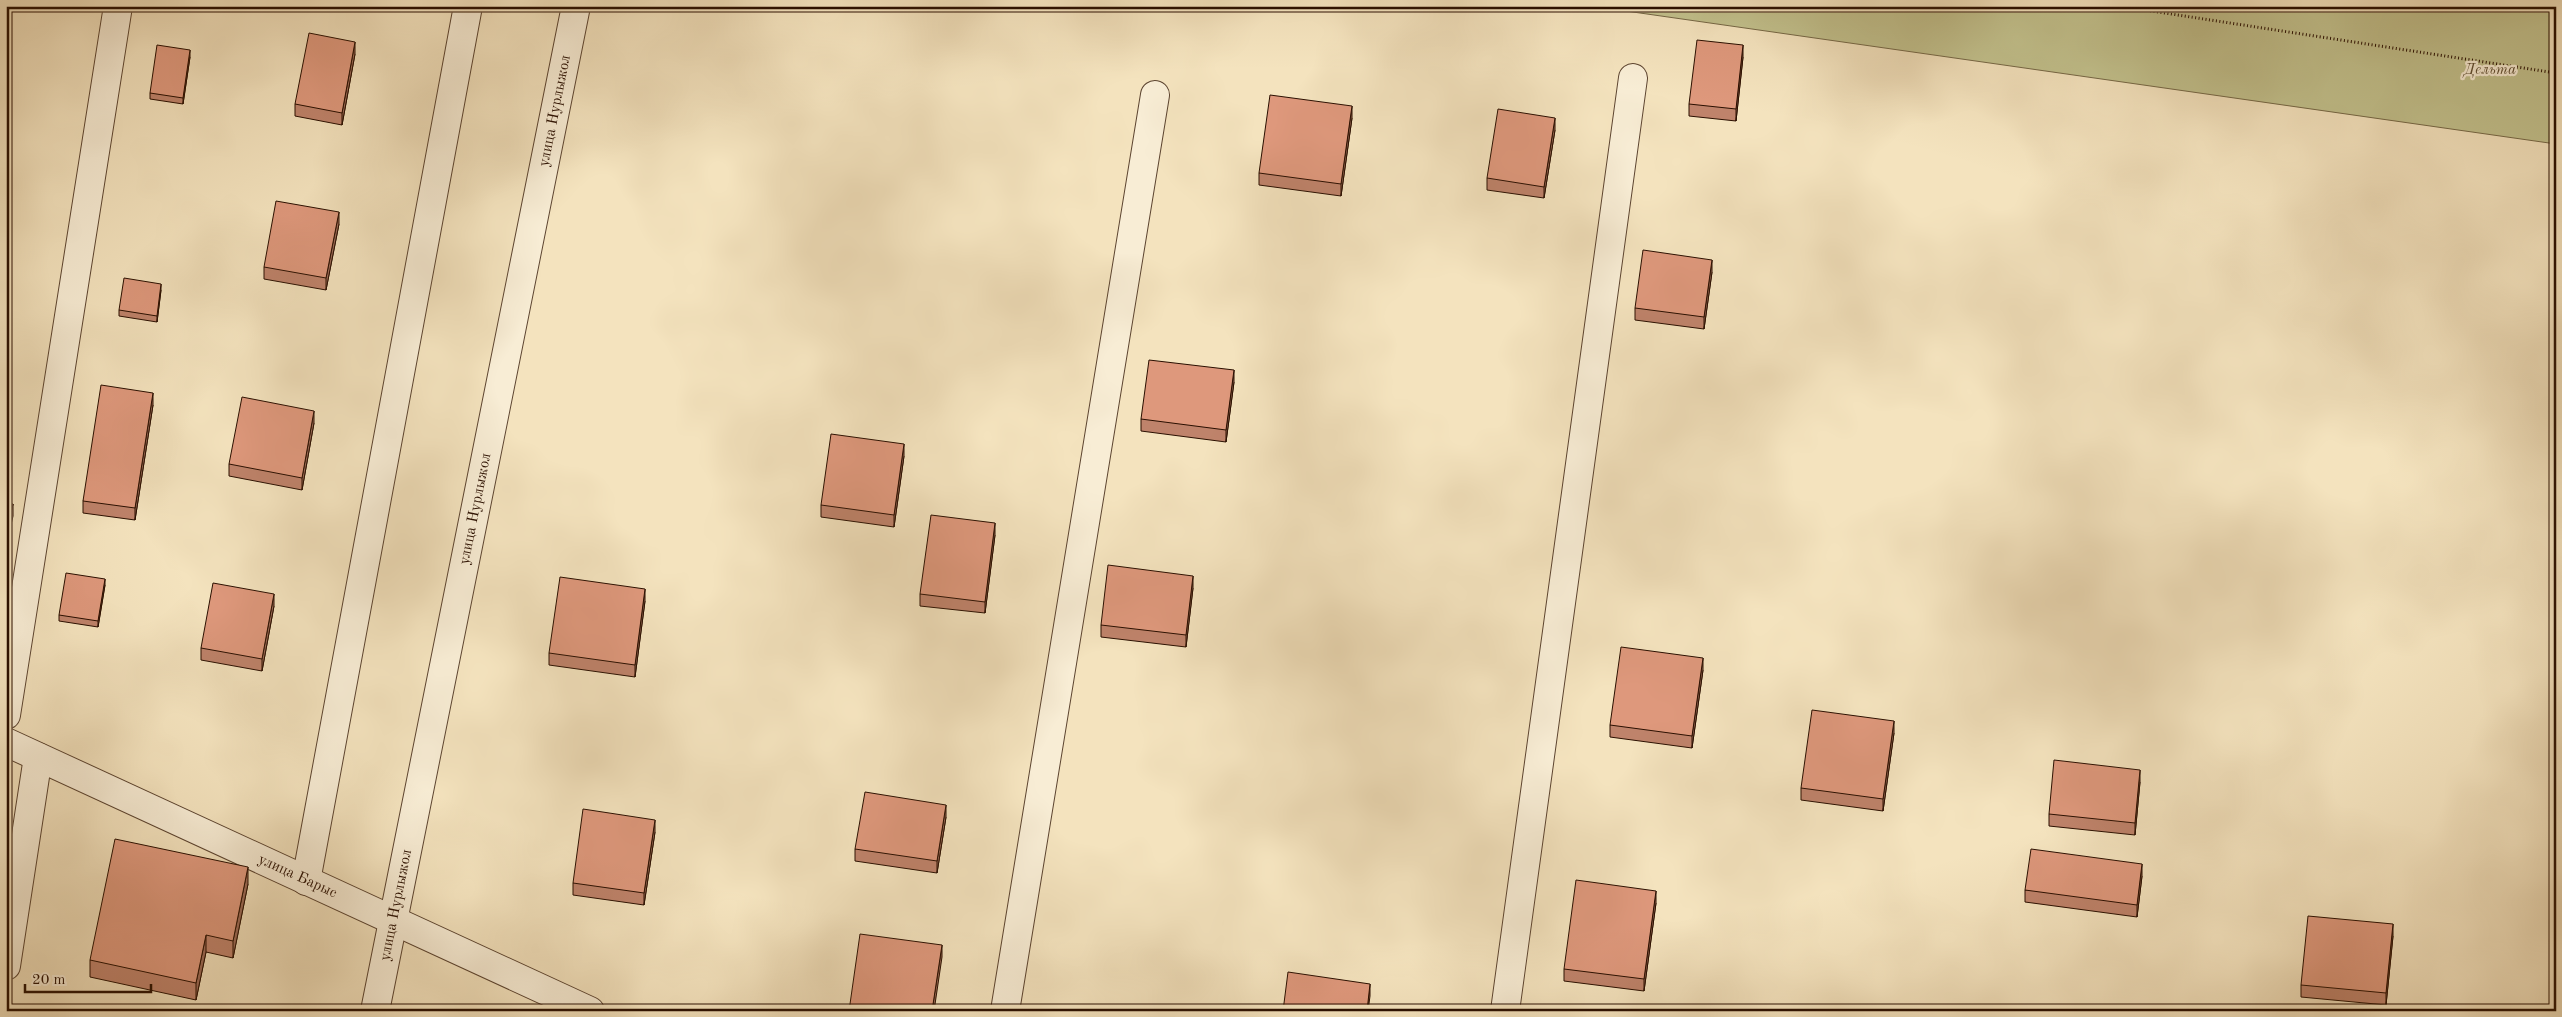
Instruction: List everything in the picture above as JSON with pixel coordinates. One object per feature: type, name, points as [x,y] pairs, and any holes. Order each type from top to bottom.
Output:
[{"type":"street","points":[[6,715],[118,6]]},
{"type":"street","points":[[306,881],[468,6]]},
{"type":"street","name":"улица Нурлыжол","points":[[375,1011],[576,6]]},
{"type":"street","points":[[1505,1011],[1632,78]]},
{"type":"street","points":[[1005,1011],[1155,95]]},
{"type":"street","name":"улица Барыс","points":[[6,742],[590,1011]]},
{"type":"street","points":[[6,966],[38,757]]},
{"type":"path","points":[[2119,6],[2556,73]]},
{"type":"green space","name":"Дельта","points":[[1591,6],[2556,6],[2556,144]]},
{"type":"building","points":[[309,33],[355,42],[342,113],[295,104]]},
{"type":"building","points":[[1697,40],[1743,45],[1736,109],[1689,104]]},
{"type":"building","points":[[157,45],[190,50],[183,98],[150,93]]},
{"type":"building","points":[[1270,95],[1352,106],[1341,184],[1259,173]]},
{"type":"building","points":[[1498,109],[1555,118],[1544,187],[1487,178]]},
{"type":"building","points":[[276,201],[339,212],[326,278],[264,267]]},
{"type":"building","points":[[1643,250],[1712,260],[1704,317],[1635,308]]},
{"type":"building","points":[[124,278],[161,284],[157,316],[119,310]]},
{"type":"building","points":[[1149,360],[1234,370],[1226,430],[1141,419]]},
{"type":"building","points":[[101,385],[153,393],[135,508],[83,501]]},
{"type":"building","points":[[242,397],[314,411],[302,478],[229,464]]},
{"type":"building","points":[[831,434],[904,444],[894,515],[821,505]]},
{"type":"building","points":[[6,503],[13,504],[6,535]]},
{"type":"building","points":[[931,515],[995,523],[985,602],[920,594]]},
{"type":"building","points":[[1108,565],[1193,576],[1186,635],[1101,625]]},
{"type":"building","points":[[66,573],[105,579],[98,621],[59,615]]},
{"type":"building","points":[[560,577],[645,589],[635,665],[549,653]]},
{"type":"building","points":[[213,583],[274,594],[262,659],[201,648]]},
{"type":"building","points":[[1621,647],[1703,658],[1692,736],[1610,725]]},
{"type":"building","points":[[1812,710],[1894,721],[1883,799],[1801,788]]},
{"type":"building","points":[[2054,760],[2140,770],[2135,823],[2049,814]]},
{"type":"building","points":[[865,792],[946,805],[937,861],[855,849]]},
{"type":"building","points":[[583,809],[655,820],[644,893],[573,883]]},
{"type":"building","points":[[115,839],[248,867],[233,941],[206,935],[196,983],[90,960]]},
{"type":"building","points":[[2031,849],[2142,864],[2137,905],[2025,890]]},
{"type":"building","points":[[1576,880],[1656,891],[1644,979],[1564,969]]},
{"type":"building","points":[[2308,916],[2393,924],[2386,993],[2301,985]]},
{"type":"building","points":[[860,934],[942,945],[932,1011],[849,1011]]},
{"type":"building","points":[[1288,972],[1370,984],[1367,1011],[1283,1011]]}]
